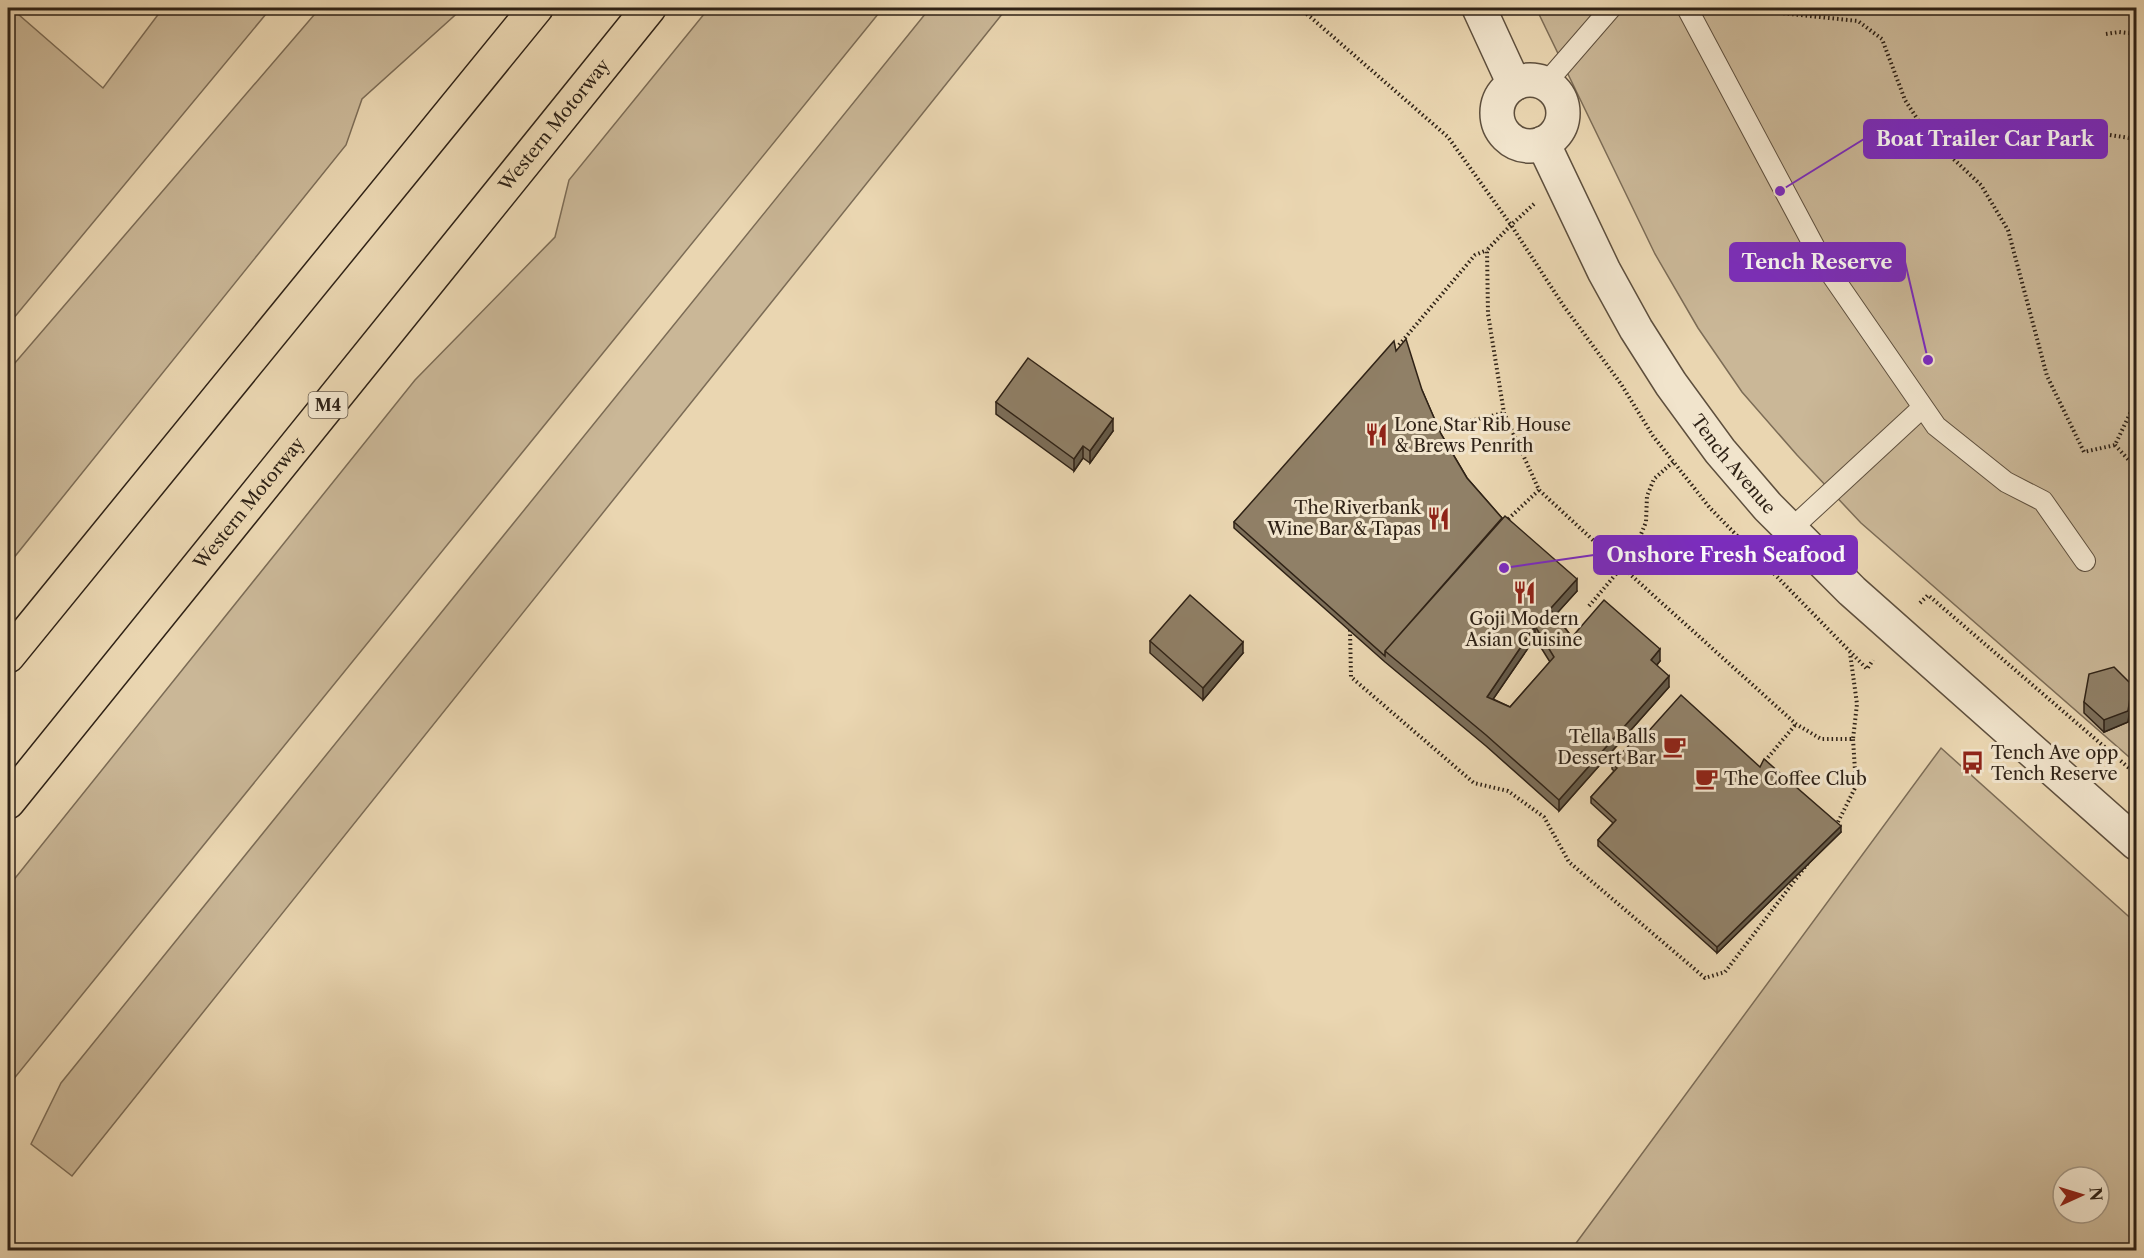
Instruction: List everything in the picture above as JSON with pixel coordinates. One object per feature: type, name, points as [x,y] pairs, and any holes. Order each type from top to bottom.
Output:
[{"type":"highway","points":[[8,656],[536,8]]},
{"type":"highway","name":"Western Motorway","points":[[8,802],[649,8]]},
{"type":"street","points":[[1479,8],[1530,83],[1560,98],[1563,119],[1559,129],[1553,138],[1533,146],[1522,145],[1503,132],[1497,111],[1506,91],[1530,83]]},
{"type":"street","name":"Tench Avenue","points":[[1543,143],[1604,271],[1635,329],[1671,384],[1720,451],[1768,507],[1852,591],[2136,843]]},
{"type":"lane","points":[[1530,83],[1611,8]]},
{"type":"lane","points":[[1687,8],[1822,261],[1923,408],[1936,426],[2006,482],[2043,501],[2085,561]]},
{"type":"lane","points":[[1790,530],[1923,408]]},
{"type":"path","points":[[1300,8],[1448,137],[1563,305],[1621,384],[1653,435],[1710,508],[1867,669],[1876,656]]},
{"type":"path","points":[[1767,8],[1771,12],[1858,21],[1882,39],[1910,109],[1927,134],[1981,185],[2008,230],[2047,376],[2084,452],[2115,445]]},
{"type":"path","points":[[2106,34],[2119,32],[2136,34]]},
{"type":"path","points":[[2110,135],[2136,139]]},
{"type":"path","points":[[1399,345],[1475,255],[1487,250],[1534,204]]},
{"type":"path","points":[[1487,250],[1488,314],[1504,413],[1539,490],[1796,724],[1821,739],[1853,739]]},
{"type":"path","points":[[2115,445],[2136,401]]},
{"type":"path","points":[[1428,431],[1504,413]]},
{"type":"path","points":[[2115,445],[2136,468]]},
{"type":"path","points":[[1589,606],[1633,554],[1646,522],[1647,496],[1654,479],[1674,461]]},
{"type":"path","points":[[1498,528],[1539,490]]},
{"type":"path","points":[[1916,607],[1928,595],[2136,774]]},
{"type":"path","points":[[1350,630],[1351,677],[1474,783],[1508,791],[1544,816],[1569,862],[1705,978],[1725,972],[1809,861]]},
{"type":"path","points":[[1830,834],[1837,825],[1856,786],[1853,739],[1857,704],[1850,651]]},
{"type":"path","points":[[1765,761],[1796,724]]},
{"type":"shaded area","points":[[8,8],[11,8],[103,88],[163,8],[271,8],[8,325]]},
{"type":"shaded area","points":[[320,8],[463,8],[362,99],[346,145],[8,565],[8,371]]},
{"type":"shaded area","points":[[709,8],[883,8],[8,1086],[8,887],[415,380],[555,237],[569,180]]},
{"type":"shaded area","points":[[930,8],[1007,8],[72,1176],[31,1144],[61,1083]]},
{"type":"shaded area","points":[[1536,8],[2136,8],[2136,763],[1861,523],[1742,392],[1698,328],[1655,254]]},
{"type":"shaded area","points":[[1941,748],[2136,923],[2136,1250],[1571,1250]]},
{"type":"building","points":[[1406,339],[1422,390],[1441,434],[1467,478],[1502,518],[1385,651],[1385,656],[1234,522],[1394,341],[1396,351]]},
{"type":"building","points":[[1028,358],[1113,419],[1090,451],[1083,446],[1074,459],[996,402]]},
{"type":"building","points":[[1505,516],[1577,579],[1550,609],[1572,637],[1604,600],[1660,649],[1651,660],[1669,676],[1559,800],[1486,735],[1385,651]],"holes":[[[1535,626],[1554,657],[1510,707],[1487,697]]]},
{"type":"building","points":[[1190,595],[1243,642],[1203,688],[1150,641]]},
{"type":"building","points":[[2114,667],[2132,685],[2128,711],[2104,720],[2084,702],[2089,674]]},
{"type":"building","points":[[1681,695],[1760,767],[1764,759],[1841,826],[1717,947],[1598,840],[1616,820],[1591,797],[1617,768],[1612,764],[1642,731],[1646,734]]},
{"type":"place","name":"Boat Trailer Car Park","points":[[1780,191]]},
{"type":"place","name":"Tench Reserve","points":[[1928,360]]},
{"type":"place","name":"Lone Star Rib House & Brews Penrith","points":[[1376,435]]},
{"type":"place","name":"The Riverbank Wine Bar & Tapas","points":[[1439,518]]},
{"type":"place","name":"Onshore Fresh Seafood","points":[[1504,568]]},
{"type":"place","name":"Goji Modern Asian Cuisine","points":[[1524,593]]},
{"type":"place","name":"Tella Balls Dessert Bar","points":[[1674,747]]},
{"type":"place","name":"Tench Ave opp Tench Reserve","points":[[1973,763]]},
{"type":"place","name":"The Coffee Club","points":[[1706,779]]}]
